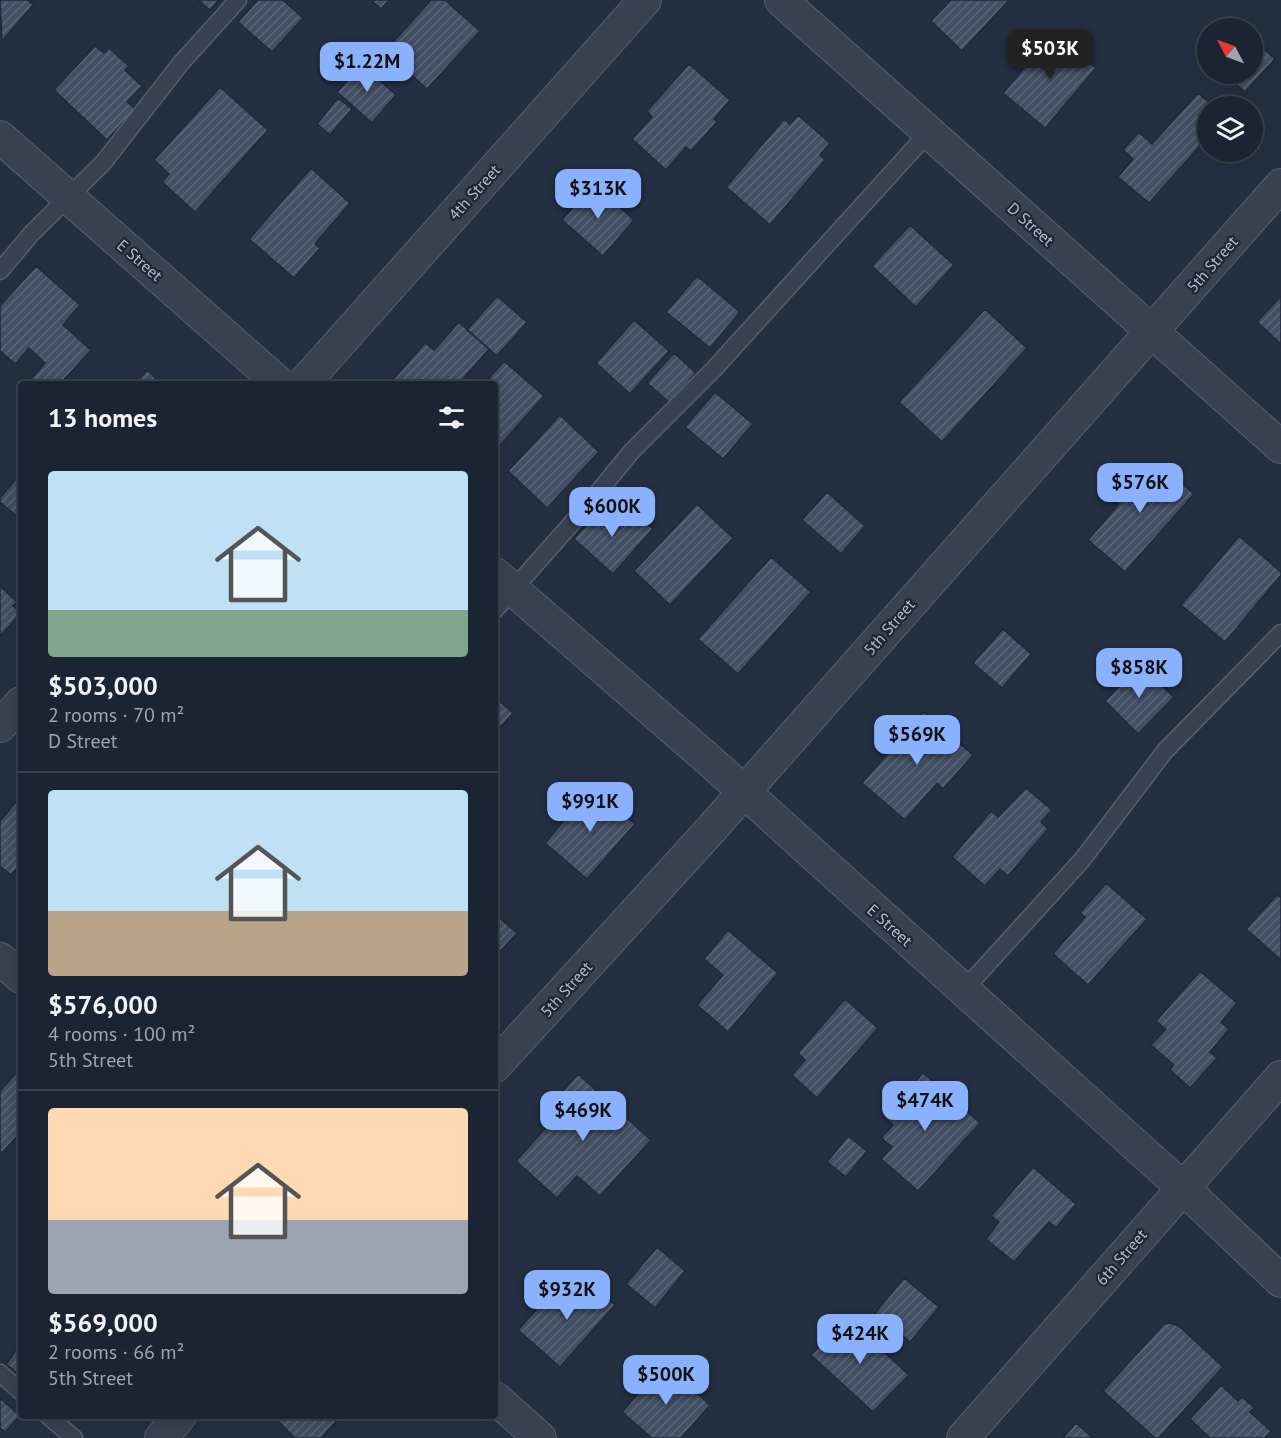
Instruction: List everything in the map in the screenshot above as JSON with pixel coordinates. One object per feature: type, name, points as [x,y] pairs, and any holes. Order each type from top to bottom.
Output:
[{"type":"street","name":"4th Street","points":[[306,381],[645,0]]},
{"type":"street","name":"D Street","points":[[781,0],[1281,447]]},
{"type":"street","name":"E Street","points":[[0,137],[277,381]]},
{"type":"street","name":"5th Street","points":[[498,1063],[743,792],[1281,185]]},
{"type":"street","name":"E Street","points":[[501,591],[743,792],[1183,1188],[1281,1281]]},
{"type":"street","points":[[0,726],[18,705]]},
{"type":"street","points":[[0,959],[18,974]]},
{"type":"street","name":"6th Street","points":[[963,1438],[1281,1077]]},
{"type":"street","points":[[498,1401],[540,1438]]},
{"type":"street","points":[[161,1438],[177,1419]]},
{"type":"lane","points":[[0,271],[32,233],[103,163],[181,63],[238,0]]},
{"type":"lane","points":[[501,591],[631,452],[714,369],[929,132]]},
{"type":"lane","points":[[963,991],[1082,860],[1165,751],[1281,633]]},
{"type":"lane","points":[[0,1373],[18,1389]]},
{"type":"lane","points":[[52,1419],[74,1438]]},
{"type":"building","points":[[0,0],[28,0],[33,5],[2,41]]},
{"type":"building","points":[[198,0],[219,0],[210,10]]},
{"type":"building","points":[[258,0],[283,0],[303,18],[272,52],[238,22]]},
{"type":"building","points":[[371,0],[389,0],[381,9]]},
{"type":"building","points":[[431,0],[445,0],[480,31],[427,89],[385,51]]},
{"type":"building","points":[[951,0],[1009,0],[962,51],[931,21]]},
{"type":"building","points":[[1054,33],[1096,68],[1045,128],[1003,93]]},
{"type":"building","points":[[95,46],[104,53],[109,48],[129,66],[125,70],[142,86],[127,102],[136,109],[107,140],[54,90]]},
{"type":"building","points":[[1263,48],[1275,59],[1263,72]]},
{"type":"building","points":[[362,64],[396,95],[372,123],[337,92]]},
{"type":"building","points":[[689,64],[730,100],[714,119],[717,122],[691,151],[686,147],[666,170],[632,139],[652,117],[647,111]]},
{"type":"building","points":[[1236,84],[1252,84],[1245,92]]},
{"type":"building","points":[[220,87],[268,130],[195,212],[162,182],[169,174],[154,160]]},
{"type":"building","points":[[1198,93],[1201,96],[1197,96],[1197,149],[1149,203],[1118,177],[1133,159],[1123,150],[1139,132],[1152,144]]},
{"type":"building","points":[[338,98],[352,109],[330,135],[317,124]]},
{"type":"building","points":[[798,115],[830,143],[820,155],[825,160],[770,225],[726,187],[784,119],[790,124]]},
{"type":"building","points":[[311,168],[350,203],[315,244],[320,248],[294,278],[249,239]]},
{"type":"building","points":[[594,184],[634,220],[603,256],[562,220]]},
{"type":"building","points":[[910,225],[954,265],[916,307],[872,266]]},
{"type":"building","points":[[36,266],[80,305],[63,325],[91,350],[63,381],[33,381],[31,379],[45,363],[29,348],[15,364],[0,351],[0,306]]},
{"type":"building","points":[[697,276],[740,312],[710,348],[666,312]]},
{"type":"building","points":[[497,296],[527,322],[497,356],[467,330]]},
{"type":"building","points":[[1281,296],[1281,344],[1257,322]]},
{"type":"building","points":[[985,309],[1027,348],[942,442],[899,402]]},
{"type":"building","points":[[634,320],[669,351],[630,394],[596,363]]},
{"type":"building","points":[[459,322],[489,349],[461,381],[392,381],[425,343],[434,350]]},
{"type":"building","points":[[674,353],[696,373],[670,403],[647,383]]},
{"type":"building","points":[[504,361],[544,396],[498,448],[498,381],[489,378]]},
{"type":"building","points":[[147,370],[159,381],[138,381]]},
{"type":"building","points":[[715,392],[753,424],[723,459],[685,427]]},
{"type":"building","points":[[560,415],[599,452],[547,508],[508,471]]},
{"type":"building","points":[[1156,461],[1194,494],[1125,572],[1088,540],[1119,504],[1111,497],[1141,462],[1149,469]]},
{"type":"building","points":[[18,477],[18,517],[0,502],[0,498]]},
{"type":"building","points":[[827,492],[865,526],[841,554],[802,520]]},
{"type":"building","points":[[697,504],[733,538],[670,605],[634,571]]},
{"type":"building","points":[[602,506],[623,525],[634,512],[653,529],[613,574],[574,539]]},
{"type":"building","points":[[1239,536],[1281,572],[1281,575],[1225,642],[1181,605]]},
{"type":"building","points":[[771,557],[811,592],[738,674],[698,639]]},
{"type":"building","points":[[0,586],[17,602],[13,606],[18,610],[18,616],[0,636]]},
{"type":"building","points":[[1003,629],[1031,654],[1002,688],[973,663]]},
{"type":"building","points":[[1140,665],[1174,697],[1138,734],[1105,701]]},
{"type":"building","points":[[498,700],[513,713],[498,730]]},
{"type":"building","points":[[924,712],[973,755],[943,789],[937,783],[905,820],[862,783]]},
{"type":"building","points":[[592,788],[635,824],[587,879],[545,843]]},
{"type":"building","points":[[1026,788],[1052,810],[1041,822],[1048,829],[1008,876],[1000,869],[985,886],[952,857],[991,811],[998,817]]},
{"type":"building","points":[[18,800],[18,867],[11,875],[0,866],[0,821]]},
{"type":"building","points":[[1106,883],[1147,919],[1088,985],[1053,954],[1085,917],[1080,913]]},
{"type":"building","points":[[1277,895],[1281,898],[1281,960],[1246,929]]},
{"type":"building","points":[[498,917],[517,933],[498,954]]},
{"type":"building","points":[[728,930],[778,973],[728,1032],[697,1005],[723,975],[704,959]]},
{"type":"building","points":[[1200,971],[1237,1003],[1221,1022],[1229,1029],[1210,1052],[1217,1058],[1190,1088],[1170,1070],[1174,1065],[1151,1045],[1166,1029],[1156,1021]]},
{"type":"building","points":[[845,999],[878,1028],[817,1098],[792,1075],[805,1060],[798,1053]]},
{"type":"building","points":[[923,1073],[980,1123],[918,1191],[881,1159],[892,1147],[881,1138],[893,1125],[884,1117]]},
{"type":"building","points":[[15,1074],[18,1076],[18,1135],[2,1153],[0,1151],[0,1091]]},
{"type":"building","points":[[578,1074],[651,1140],[600,1196],[577,1176],[557,1198],[516,1161],[550,1123],[542,1115]]},
{"type":"building","points":[[848,1136],[867,1151],[846,1177],[827,1162]]},
{"type":"building","points":[[1033,1167],[1076,1204],[1056,1228],[1049,1222],[1014,1262],[986,1239],[999,1222],[991,1216]]},
{"type":"building","points":[[657,1247],[685,1271],[655,1308],[626,1284]]},
{"type":"building","points":[[582,1276],[615,1305],[560,1367],[518,1330],[544,1301],[553,1309]]},
{"type":"building","points":[[904,1278],[939,1307],[910,1342],[875,1313]]},
{"type":"building","points":[[846,1317],[909,1375],[873,1412],[811,1355]]},
{"type":"building","points":[[1164,1324],[1179,1326],[1223,1367],[1159,1438],[1155,1438],[1103,1391]]},
{"type":"building","points":[[18,1348],[18,1374],[6,1364]]},
{"type":"building","points":[[665,1364],[710,1405],[681,1438],[652,1438],[622,1412]]},
{"type":"building","points":[[1221,1385],[1238,1401],[1242,1397],[1255,1408],[1250,1412],[1271,1431],[1265,1438],[1210,1438],[1190,1419]]},
{"type":"building","points":[[0,1398],[18,1414],[18,1418],[5,1432],[0,1428]]},
{"type":"building","points":[[276,1419],[338,1419],[321,1438],[295,1438]]},
{"type":"building","points":[[1076,1423],[1093,1438],[1063,1438]]}]
